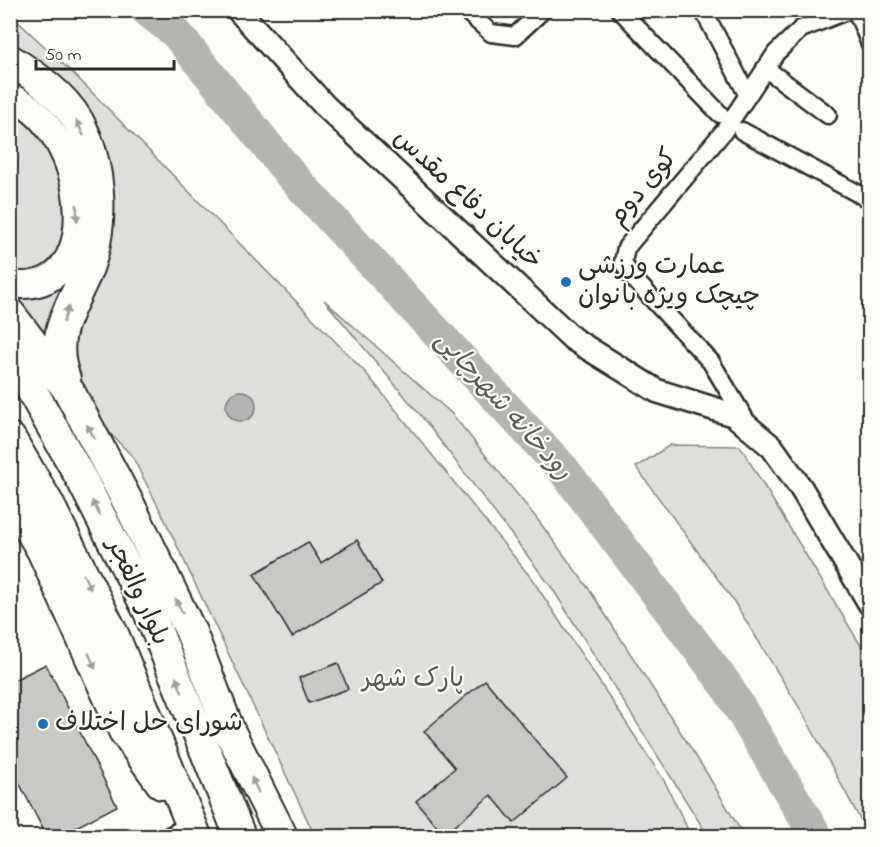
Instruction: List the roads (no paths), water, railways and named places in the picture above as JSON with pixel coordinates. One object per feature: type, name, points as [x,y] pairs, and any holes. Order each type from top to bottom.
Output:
[{"type":"highway","points":[[10,60],[44,84],[77,120],[89,148],[96,185],[97,237],[87,268],[68,307],[58,340],[61,368],[69,391],[130,506],[187,622],[229,730],[282,837]]},
{"type":"highway","points":[[10,314],[69,391]]},
{"type":"highway","name":"بلوار والفجر","points":[[10,358],[26,380],[77,472],[149,612],[240,837]]},
{"type":"highway","name":"بلوار والفجر","points":[[10,438],[48,503],[114,636],[186,832]]},
{"type":"highway","points":[[10,496],[42,550],[124,731],[186,832]]},
{"type":"main road","points":[[10,97],[27,106],[40,117],[64,148],[75,184],[78,212],[72,253],[59,271],[38,283],[10,284]]},
{"type":"street","name":"خیابان دفاع مقدس","points":[[238,10],[324,105],[573,339],[657,391],[734,415],[772,447],[801,488],[870,604]]},
{"type":"street","points":[[465,10],[491,33],[514,36],[543,10]]},
{"type":"street","points":[[620,10],[730,123],[870,200]]},
{"type":"street","points":[[703,10],[747,94]]},
{"type":"street","points":[[730,123],[776,52],[801,30],[849,10]]},
{"type":"street","points":[[856,10],[870,44]]},
{"type":"street","points":[[765,68],[828,115]]},
{"type":"street","name":"کوی دوم","points":[[730,123],[626,248],[623,262],[630,275],[711,362],[731,392],[751,430]]},
{"type":"waterway","name":"رودخانه شهرچایی","points":[[147,10],[176,33],[290,174],[563,469],[726,685],[816,836]]},
{"type":"place","name":"عمارت ورزشی چیچک ویژه بانوان","points":[[566,282]]},
{"type":"place","name":"شورای حل اختلاف","points":[[43,724]]},
{"type":"park label","name":"پارک شهر","points":[[413,680]]}]
